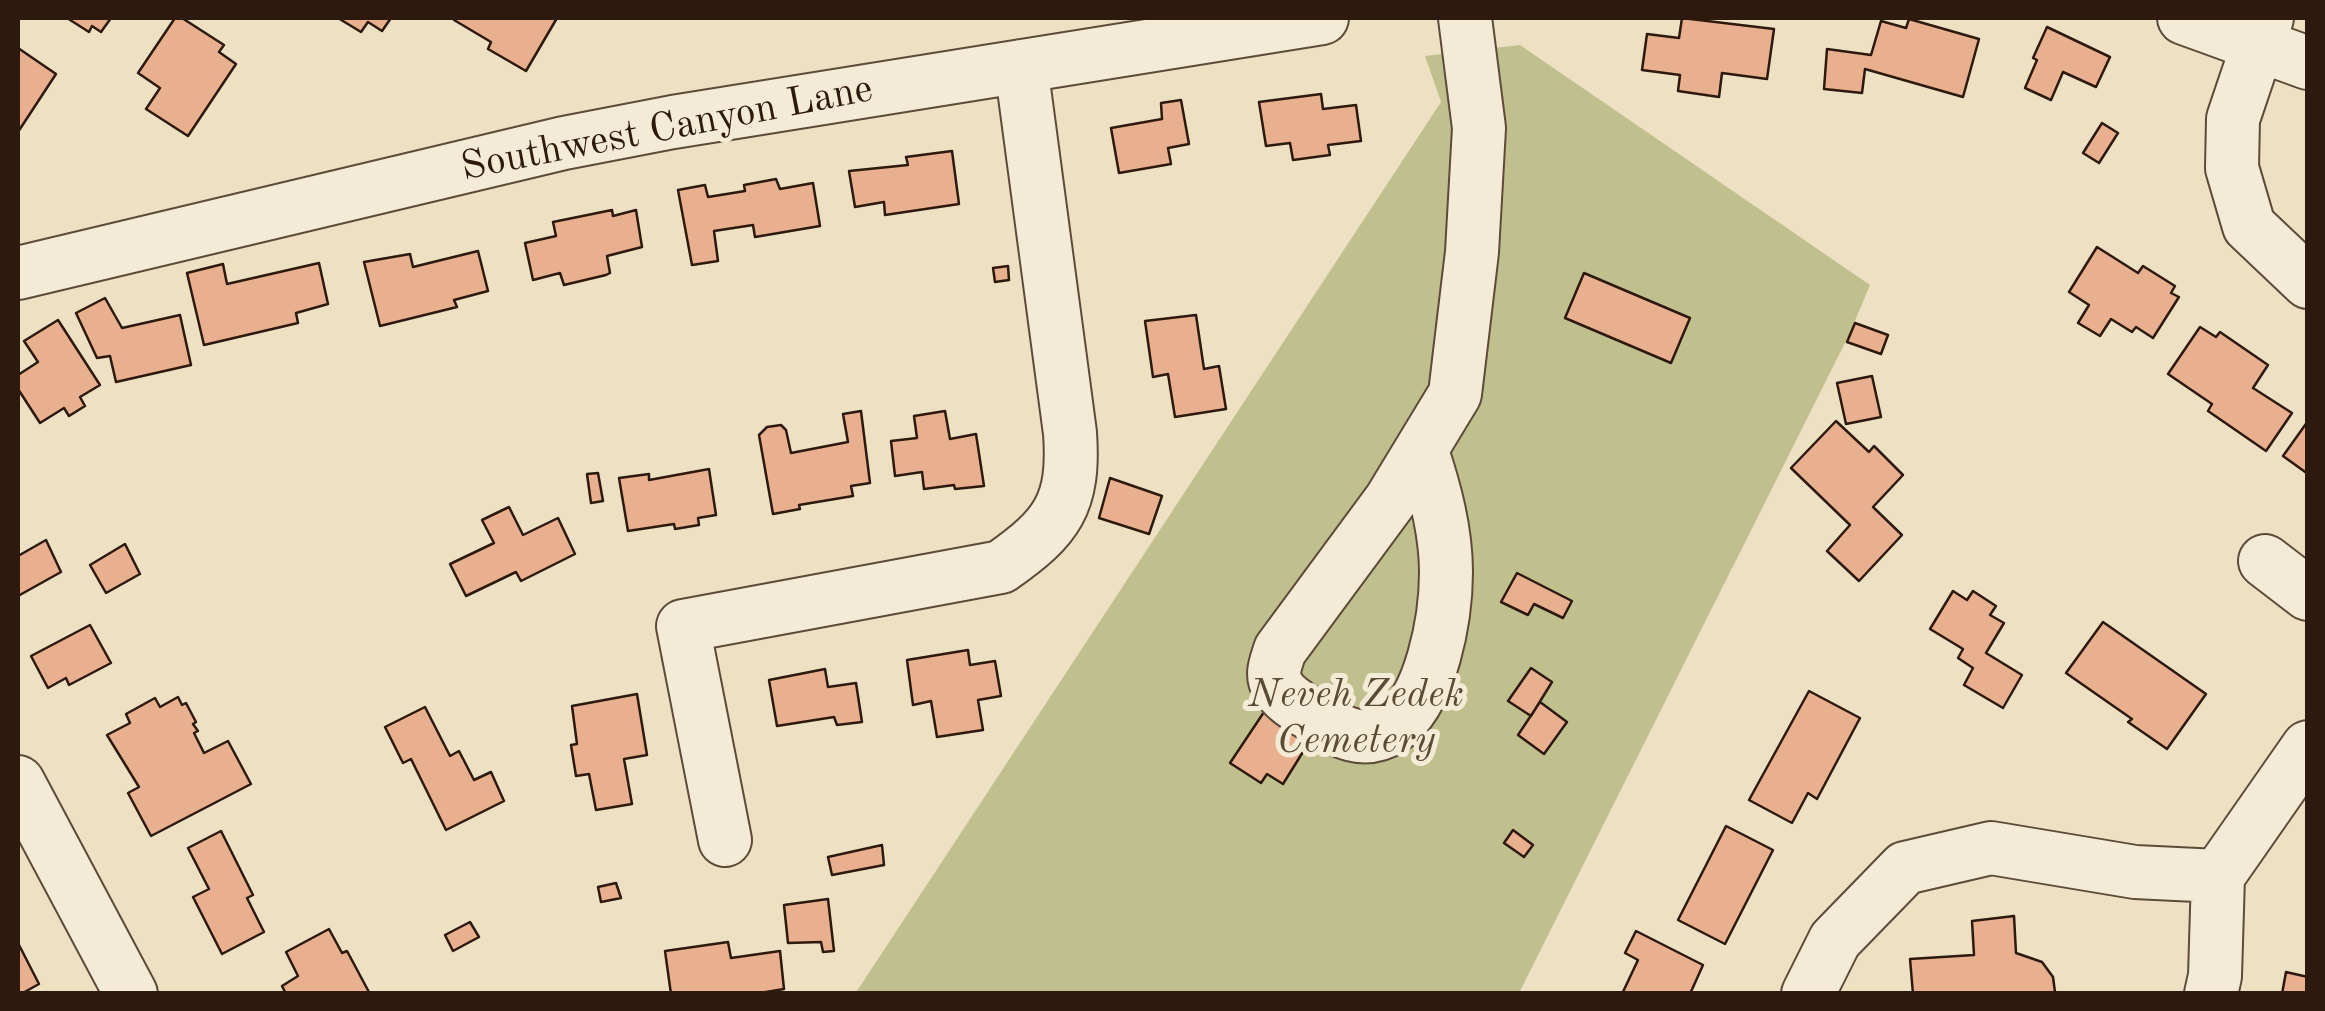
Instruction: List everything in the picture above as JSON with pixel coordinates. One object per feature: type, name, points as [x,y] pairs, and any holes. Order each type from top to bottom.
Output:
[{"type":"street","name":"Southwest Canyon Lane","points":[[18,273],[564,143],[1322,18]]},
{"type":"street","points":[[1422,450],[1442,528],[1446,573],[1428,678],[1413,706],[1394,727],[1359,738],[1342,734],[1294,703],[1278,688],[1273,672],[1280,650],[1390,501],[1455,394],[1472,252],[1480,128],[1465,18]]},
{"type":"street","points":[[2184,18],[2263,32],[2308,62]]},
{"type":"street","points":[[2263,32],[2234,119],[2232,168],[2249,226],[2308,282]]},
{"type":"street","points":[[724,840],[683,626],[1001,568],[1042,534],[1066,499],[1072,460],[1070,433],[1021,66]]},
{"type":"street","points":[[2265,561],[2308,594]]},
{"type":"street","points":[[2211,994],[2218,876],[2308,747]]},
{"type":"street","points":[[18,782],[132,994]]},
{"type":"street","points":[[1808,994],[1836,940],[1905,868],[1991,848],[2135,872],[2218,876]]},
{"type":"green space","name":"Neveh Zedek Cemetery","points":[[1520,45],[1870,285],[1849,335],[1519,993],[855,994],[1441,102],[1425,56]]},
{"type":"building","points":[[67,18],[111,18],[101,32],[92,26],[89,32]]},
{"type":"building","points":[[175,18],[182,18],[224,45],[219,52],[236,64],[188,136],[146,109],[160,88],[138,73]]},
{"type":"building","points":[[338,18],[391,18],[382,31],[368,22],[361,32]]},
{"type":"building","points":[[456,18],[557,18],[526,71],[488,49],[491,42]]},
{"type":"building","points":[[1682,18],[1774,29],[1767,79],[1722,73],[1719,97],[1678,91],[1680,75],[1642,70],[1647,34],[1679,38]]},
{"type":"building","points":[[1909,19],[1979,39],[1963,97],[1865,69],[1862,93],[1824,89],[1827,49],[1871,55],[1881,21],[1906,28]]},
{"type":"building","points":[[2047,27],[2110,57],[2096,87],[2063,72],[2051,100],[2025,88]]},
{"type":"building","points":[[18,48],[56,74],[18,132]]},
{"type":"building","points":[[1321,94],[1323,109],[1356,105],[1361,141],[1328,145],[1330,155],[1293,160],[1290,143],[1266,146],[1259,102]]},
{"type":"building","points":[[1181,100],[1189,144],[1168,148],[1171,164],[1119,173],[1111,128],[1162,119],[1161,103]]},
{"type":"building","points":[[2102,123],[2118,133],[2099,163],[2083,153]]},
{"type":"building","points":[[952,151],[959,204],[885,215],[884,202],[855,207],[849,171],[908,165],[906,157]]},
{"type":"building","points":[[776,179],[780,189],[813,183],[820,226],[755,237],[753,225],[714,231],[718,261],[692,265],[678,190],[705,185],[708,197],[745,191],[744,185]]},
{"type":"building","points":[[612,210],[613,216],[636,210],[642,247],[607,256],[610,273],[606,275],[564,285],[560,273],[533,280],[525,243],[556,236],[553,222]]},
{"type":"building","points":[[2097,247],[2138,273],[2143,266],[2175,286],[2171,293],[2179,297],[2153,338],[2136,327],[2132,332],[2111,319],[2100,336],[2078,323],[2089,305],[2069,292]]},
{"type":"building","points":[[478,251],[488,291],[454,300],[457,307],[380,326],[364,262],[410,254],[413,267]]},
{"type":"building","points":[[319,263],[328,304],[296,313],[298,323],[204,345],[187,273],[223,264],[227,284]]},
{"type":"building","points":[[1008,266],[1009,280],[995,282],[993,268]]},
{"type":"building","points":[[1584,273],[1690,318],[1671,363],[1565,318]]},
{"type":"building","points":[[105,298],[122,328],[180,315],[191,365],[116,382],[110,356],[97,358],[76,313]]},
{"type":"building","points":[[1196,315],[1204,369],[1219,366],[1226,409],[1175,417],[1168,374],[1153,377],[1145,321]]},
{"type":"building","points":[[58,320],[100,385],[80,397],[85,406],[69,416],[64,408],[40,423],[18,389],[18,375],[38,362],[24,341]]},
{"type":"building","points":[[1855,323],[1888,335],[1881,354],[1847,342]]},
{"type":"building","points":[[2200,327],[2216,337],[2220,332],[2268,365],[2253,388],[2292,413],[2266,451],[2208,411],[2212,404],[2168,374]]},
{"type":"building","points":[[1872,376],[1881,417],[1846,424],[1837,383]]},
{"type":"building","points":[[861,411],[870,483],[851,486],[853,496],[799,505],[800,509],[773,514],[759,435],[767,427],[781,425],[786,430],[791,453],[848,442],[843,414]]},
{"type":"building","points":[[945,411],[950,439],[976,434],[984,486],[924,489],[922,472],[895,476],[891,441],[917,438],[914,416]]},
{"type":"building","points":[[1836,421],[1869,452],[1874,446],[1903,475],[1873,507],[1902,535],[1859,581],[1827,551],[1850,525],[1791,468]]},
{"type":"building","points":[[2308,421],[2308,474],[2283,456]]},
{"type":"building","points":[[709,469],[716,515],[698,518],[699,525],[675,529],[674,524],[628,531],[619,478],[649,474],[649,480]]},
{"type":"building","points":[[598,473],[603,501],[591,503],[587,474]]},
{"type":"building","points":[[1110,478],[1162,496],[1149,534],[1099,518]]},
{"type":"building","points":[[509,507],[523,535],[558,518],[575,554],[521,581],[516,572],[466,596],[450,564],[494,543],[482,520]]},
{"type":"building","points":[[46,540],[61,572],[18,596],[18,556]]},
{"type":"building","points":[[125,544],[140,574],[106,593],[90,565]]},
{"type":"building","points":[[1517,573],[1572,601],[1563,618],[1534,604],[1528,615],[1501,602]]},
{"type":"building","points":[[1953,591],[1967,600],[1973,591],[1996,606],[1990,615],[2004,623],[1986,653],[2022,675],[2003,708],[1964,685],[1973,668],[1958,658],[1963,649],[1930,629]]},
{"type":"building","points":[[2103,622],[2206,694],[2167,749],[2066,673]]},
{"type":"building","points":[[90,625],[111,663],[69,685],[66,678],[48,688],[31,656]]},
{"type":"building","points":[[968,650],[970,665],[995,661],[1001,696],[978,700],[983,730],[937,737],[931,701],[913,705],[907,660]]},
{"type":"building","points":[[1531,668],[1552,682],[1531,716],[1508,701]]},
{"type":"building","points":[[825,669],[828,687],[856,683],[862,722],[837,725],[834,717],[777,726],[769,680]]},
{"type":"building","points":[[1809,691],[1860,718],[1817,799],[1808,793],[1792,823],[1749,800]]},
{"type":"building","points":[[637,694],[647,755],[624,759],[632,804],[596,810],[589,774],[576,776],[571,745],[577,744],[572,706]]},
{"type":"building","points":[[178,697],[196,722],[193,724],[198,731],[194,733],[204,753],[228,741],[251,784],[151,836],[128,793],[139,787],[107,735],[130,723],[126,714],[155,698],[160,707]]},
{"type":"building","points":[[1540,702],[1567,722],[1544,754],[1518,735]]},
{"type":"building","points":[[425,707],[450,756],[459,751],[474,780],[491,772],[504,801],[446,830],[411,759],[403,763],[385,727]]},
{"type":"building","points":[[1266,709],[1311,739],[1283,784],[1267,774],[1261,783],[1230,763]]},
{"type":"building","points":[[1726,826],[1773,850],[1725,944],[1678,920]]},
{"type":"building","points":[[1513,830],[1533,845],[1524,857],[1504,843]]},
{"type":"building","points":[[221,831],[253,895],[247,898],[264,932],[222,954],[193,897],[209,889],[188,848]]},
{"type":"building","points":[[882,845],[884,865],[832,875],[828,857]]},
{"type":"building","points":[[616,883],[621,898],[601,902],[598,887]]},
{"type":"building","points":[[828,899],[834,951],[823,952],[821,942],[788,943],[784,905]]},
{"type":"building","points":[[2014,916],[2016,953],[2042,962],[2053,977],[2055,992],[2061,994],[1913,994],[1910,959],[1974,955],[1972,921]]},
{"type":"building","points":[[470,922],[479,937],[453,951],[445,935]]},
{"type":"building","points":[[329,929],[342,953],[347,951],[370,994],[286,994],[282,986],[298,976],[286,952]]},
{"type":"building","points":[[1636,931],[1703,965],[1690,994],[1622,994],[1638,960],[1625,953]]},
{"type":"building","points":[[728,942],[731,958],[780,951],[784,989],[754,994],[671,994],[665,951]]},
{"type":"building","points":[[18,943],[39,984],[21,994],[18,994]]},
{"type":"building","points":[[2286,972],[2308,977],[2308,994],[2282,994]]}]
